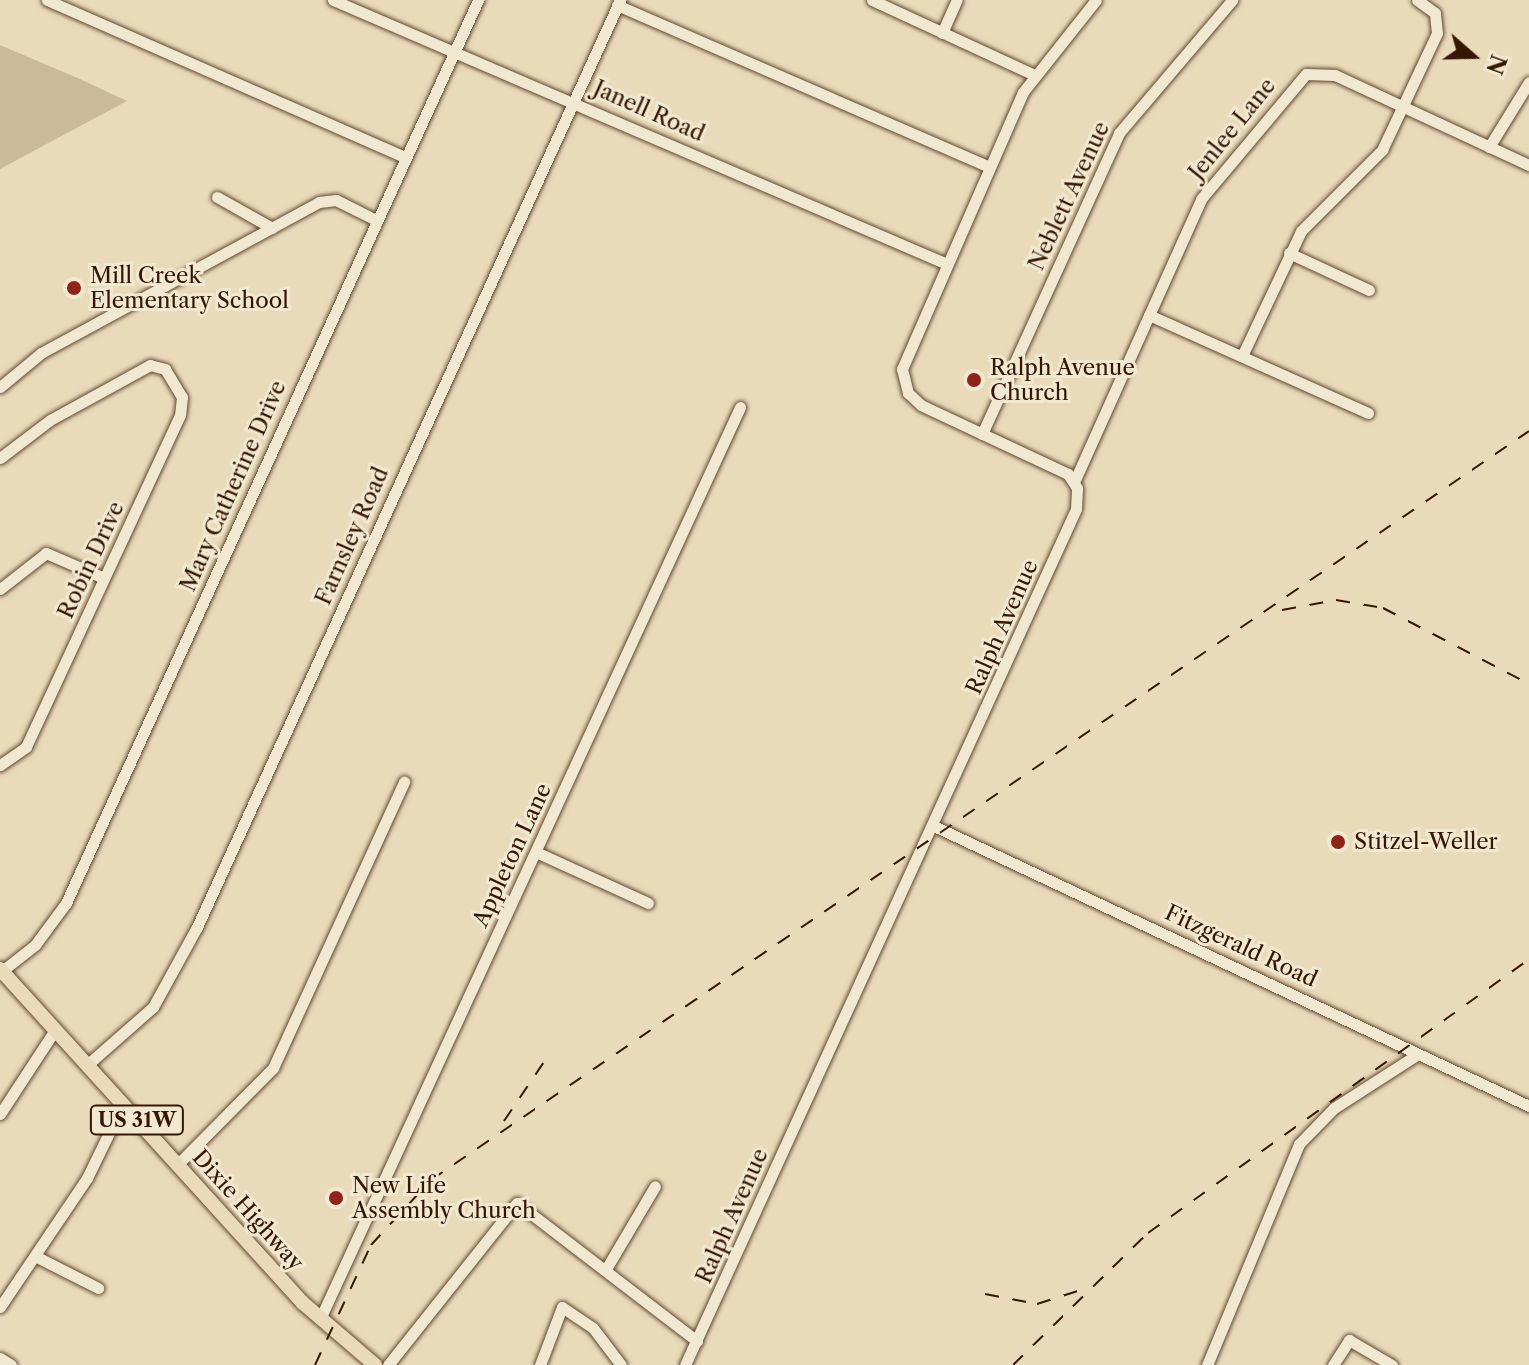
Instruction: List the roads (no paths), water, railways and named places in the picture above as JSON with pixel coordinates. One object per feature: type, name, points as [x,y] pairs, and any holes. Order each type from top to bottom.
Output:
[{"type":"main road","name":"Dixie Highway","points":[[1,970],[320,1319],[375,1365]]},
{"type":"street","points":[[47,0],[405,157]]},
{"type":"street","name":"Janell Road","points":[[333,0],[573,100],[947,264]]},
{"type":"street","name":"Mary Catherine Drive","points":[[1,970],[35,945],[66,903],[478,0]]},
{"type":"street","points":[[872,0],[1034,75]]},
{"type":"street","points":[[942,33],[957,0]]},
{"type":"street","points":[[1075,480],[921,405],[903,382],[903,364],[989,167],[1034,75],[1096,0]]},
{"type":"street","name":"Neblett Avenue","points":[[982,434],[1113,143],[1232,0]]},
{"type":"street","points":[[1242,356],[1289,253],[1313,216],[1368,171],[1403,107],[1435,38],[1433,11],[1417,0]]},
{"type":"street","points":[[619,3],[989,167]]},
{"type":"street","name":"Farnsley Road","points":[[87,1065],[153,1007],[209,905],[619,3]]},
{"type":"street","name":"Jenlee Lane","points":[[1075,480],[1213,180],[1302,77],[1322,71],[1529,165]]},
{"type":"street","points":[[1489,147],[1529,82]]},
{"type":"street","points":[[217,197],[272,228]]},
{"type":"street","points":[[0,387],[41,353],[331,199],[376,220]]},
{"type":"street","points":[[1289,253],[1369,290]]},
{"type":"street","points":[[1149,315],[1368,413]]},
{"type":"street","name":"Robin Drive","points":[[0,458],[50,420],[157,365],[168,372],[183,407],[26,747],[0,765]]},
{"type":"street","name":"Appleton Lane","points":[[320,1319],[740,407]]},
{"type":"street","name":"Ralph Avenue","points":[[685,1365],[934,826],[1076,509],[1075,480]]},
{"type":"street","points":[[0,589],[46,553],[104,578]]},
{"type":"street","points":[[178,1164],[273,1068],[404,782]]},
{"type":"street","name":"Fitzgerald Road","points":[[934,826],[1415,1056],[1529,1106]]},
{"type":"street","points":[[536,852],[648,903]]},
{"type":"street","points":[[0,1114],[55,1030]]},
{"type":"street","points":[[1207,1365],[1299,1144],[1334,1108],[1415,1056]]},
{"type":"street","points":[[0,1307],[87,1178],[123,1104]]},
{"type":"street","points":[[606,1269],[655,1186]]},
{"type":"street","points":[[388,1365],[519,1203],[697,1341]]},
{"type":"street","points":[[35,1256],[98,1288]]},
{"type":"street","points":[[540,1365],[562,1307],[593,1328],[621,1365]]},
{"type":"street","points":[[1333,1365],[1349,1340],[1392,1365]]},
{"type":"street","points":[[0,1358],[11,1365]]},
{"type":"railway","points":[[315,1365],[371,1245],[431,1180],[1529,431]]},
{"type":"railway","points":[[1282,610],[1336,600],[1383,608],[1529,684]]},
{"type":"railway","points":[[1013,1365],[1148,1233],[1529,959]]},
{"type":"railway","points":[[504,1121],[546,1059]]},
{"type":"railway","points":[[985,1294],[1037,1304],[1081,1290]]},
{"type":"place","name":"Mill Creek Elementary School","points":[[74,288]]},
{"type":"place","name":"Ralph Avenue Church","points":[[974,380]]},
{"type":"place","name":"Stitzel-Weller","points":[[1338,842]]},
{"type":"place","name":"New Life Assembly Church","points":[[336,1198]]}]
